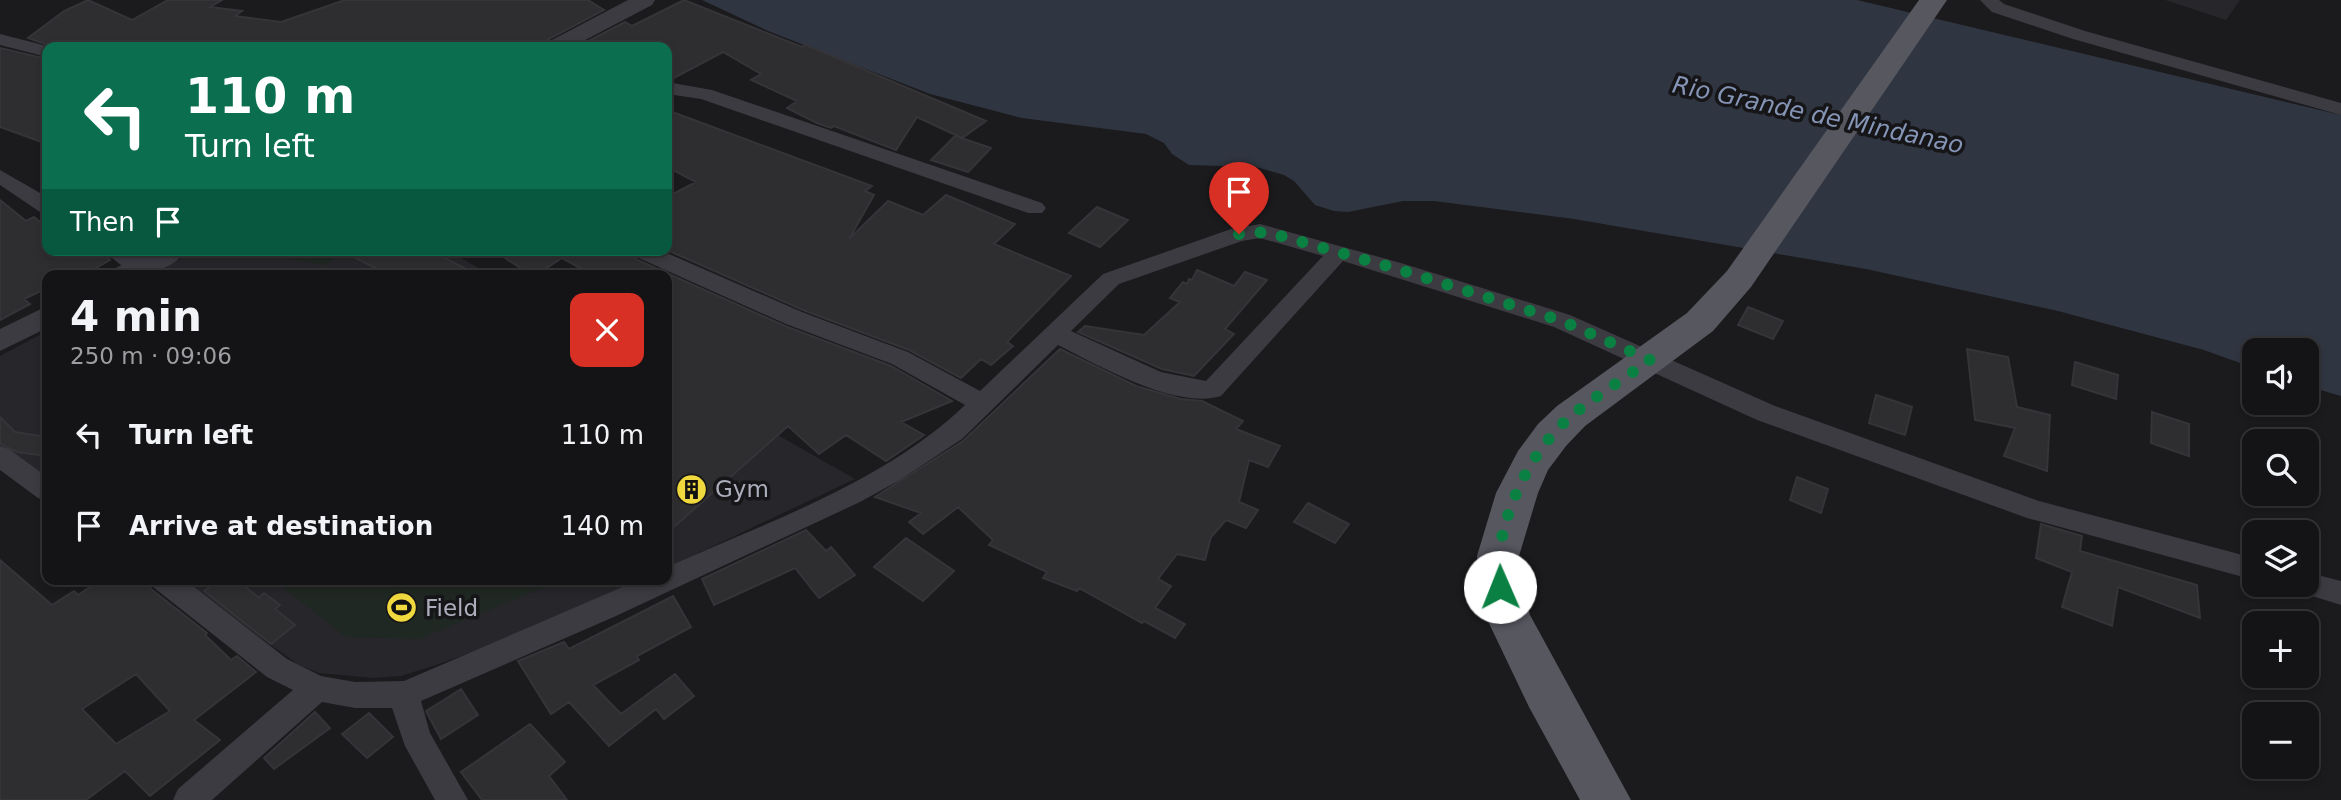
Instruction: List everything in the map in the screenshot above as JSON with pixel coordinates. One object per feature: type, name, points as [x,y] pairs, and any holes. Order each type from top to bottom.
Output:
[{"type":"main road","points":[[1606,800],[1545,692],[1512,626],[1500,587],[1498,556],[1517,493],[1532,462],[1552,435],[1571,416],[1700,321],[1739,279],[1931,2]]},
{"type":"street","points":[[565,42],[644,0]]},
{"type":"street","points":[[1989,0],[1998,8],[2079,35],[2341,109]]},
{"type":"street","points":[[0,39],[42,51]]},
{"type":"street","points":[[672,89],[705,94],[1035,208]]},
{"type":"street","points":[[0,176],[42,204]]},
{"type":"street","points":[[672,578],[851,495],[926,454],[984,404],[1111,279],[1239,234],[1267,232],[1562,321],[1766,414],[2036,511],[2242,566]]},
{"type":"street","points":[[1054,333],[1139,373],[1195,390],[1212,390],[1339,252]]},
{"type":"street","points":[[119,256],[132,270]]},
{"type":"street","points":[[135,270],[162,256]]},
{"type":"street","points":[[654,256],[794,318],[900,358],[984,404]]},
{"type":"street","points":[[0,341],[42,319]]},
{"type":"street","points":[[0,456],[42,487]]},
{"type":"street","points":[[171,585],[277,668],[317,688],[355,695],[405,694],[656,585]]},
{"type":"street","points":[[2319,587],[2341,593]]},
{"type":"street","points":[[189,800],[317,688]]},
{"type":"street","points":[[405,694],[412,732],[452,800]]},
{"type":"shaded area","points":[[2165,0],[2240,0],[2226,20]]},
{"type":"shaded area","points":[[185,256],[458,256],[482,270],[160,270]]},
{"type":"shaded area","points":[[295,256],[339,256],[324,265],[290,259]]},
{"type":"shaded area","points":[[42,334],[42,479],[0,449],[0,356]]},
{"type":"shaded area","points":[[672,375],[855,479],[672,566]]},
{"type":"shaded area","points":[[186,585],[628,585],[497,643],[401,676],[373,678],[319,673],[299,665]]},
{"type":"shaded area","name":"Field","points":[[280,585],[550,585],[420,639],[346,637]]},
{"type":"water","name":"Rio Grande de Mindanao","points":[[702,0],[1857,0],[2341,115],[2341,396],[2319,390],[2319,338],[2242,338],[2242,364],[2204,350],[2058,311],[1866,269],[1574,219],[1434,201],[1403,201],[1348,212],[1334,211],[1315,205],[1294,181],[1284,175],[1256,167],[1189,165],[1172,154],[1164,143],[1146,134],[1022,118],[930,94],[768,31]]},
{"type":"building","points":[[88,0],[132,20],[168,0],[222,0],[210,7],[242,11],[235,16],[281,22],[345,0],[588,0],[604,10],[546,42],[42,43],[28,38],[64,11]]},
{"type":"building","points":[[684,0],[802,47],[806,45],[986,121],[962,138],[917,117],[896,150],[834,126],[831,128],[817,123],[787,108],[797,101],[751,80],[761,74],[723,52],[672,79],[672,42],[587,42],[625,22],[632,26]]},
{"type":"building","points":[[0,48],[42,58],[42,142],[0,127]]},
{"type":"building","points":[[672,112],[872,186],[865,191],[874,195],[849,239],[888,201],[923,215],[946,195],[1015,224],[994,244],[1071,276],[1007,342],[1013,346],[991,365],[981,359],[961,378],[909,350],[803,310],[672,252],[672,194],[696,182],[672,170]]},
{"type":"building","points":[[955,136],[991,148],[968,172],[931,160]]},
{"type":"building","points":[[0,200],[26,221],[34,217],[42,224],[42,256],[104,256],[110,260],[93,270],[42,270],[42,290],[24,299],[30,304],[0,320]]},
{"type":"building","points":[[1097,207],[1128,220],[1100,247],[1069,233]]},
{"type":"building","points":[[352,256],[441,256],[468,270],[379,270]]},
{"type":"building","points":[[502,256],[630,256],[660,270],[584,270],[562,258],[544,270],[523,270]]},
{"type":"building","points":[[1197,270],[1234,286],[1245,272],[1267,280],[1225,329],[1234,334],[1194,376],[1162,369],[1078,332],[1085,326],[1144,335],[1180,302],[1170,298],[1183,282],[1187,284],[1189,279],[1192,280]]},
{"type":"building","points":[[672,275],[785,326],[891,366],[952,401],[901,422],[924,435],[886,461],[846,435],[819,454],[788,426],[672,529]]},
{"type":"building","points":[[1748,307],[1783,321],[1773,339],[1738,325]]},
{"type":"building","points":[[1060,349],[1136,386],[1181,399],[1202,401],[1243,421],[1236,429],[1280,446],[1268,467],[1249,460],[1239,502],[1258,510],[1246,528],[1226,520],[1211,537],[1205,560],[1177,554],[1158,579],[1171,586],[1155,608],[1185,624],[1175,638],[1079,588],[1077,591],[1043,578],[1047,572],[989,545],[993,540],[958,507],[923,534],[909,522],[921,513],[875,497],[963,441]]},
{"type":"building","points":[[1967,349],[2008,357],[2017,407],[2050,415],[2047,471],[2004,456],[2015,428],[1975,420]]},
{"type":"building","points":[[2075,362],[2118,375],[2116,399],[2072,385]]},
{"type":"building","points":[[1876,395],[1912,407],[1905,435],[1869,423]]},
{"type":"building","points":[[2152,412],[2189,424],[2189,456],[2151,443]]},
{"type":"building","points":[[0,417],[15,432],[42,436],[42,455],[17,452],[0,444]]},
{"type":"building","points":[[1797,477],[1828,489],[1821,513],[1790,500]]},
{"type":"building","points":[[1308,503],[1349,524],[1335,543],[1294,522]]},
{"type":"building","points":[[2041,524],[2082,536],[2080,551],[2197,585],[2200,618],[2118,587],[2112,626],[2062,607],[2072,572],[2036,558]]},
{"type":"building","points":[[806,530],[826,551],[831,547],[855,575],[819,598],[795,568],[714,605],[702,579]]},
{"type":"building","points":[[906,538],[954,571],[923,601],[874,567]]},
{"type":"building","points":[[0,560],[52,605],[74,591],[78,595],[93,585],[149,585],[207,633],[205,635],[231,660],[237,656],[256,672],[194,720],[220,740],[150,796],[125,771],[86,800],[0,800]],"holes":[[[136,674],[170,711],[116,744],[82,709]]]},
{"type":"building","points":[[212,585],[243,585],[259,598],[264,593],[280,605],[275,609],[295,625],[271,644],[204,591]]},
{"type":"building","points":[[673,596],[691,627],[637,656],[639,660],[593,685],[621,714],[675,674],[694,696],[664,719],[656,709],[609,746],[569,702],[551,714],[518,661],[564,642],[569,649]]},
{"type":"building","points":[[461,689],[478,715],[441,739],[426,711]]},
{"type":"building","points":[[315,712],[330,728],[274,769],[264,758]]},
{"type":"building","points":[[369,713],[393,737],[367,758],[342,734]]},
{"type":"building","points":[[530,724],[565,762],[549,776],[567,800],[482,800],[461,772]]},
{"type":"place","name":"Gym","points":[[692,489]]},
{"type":"place","name":"Field","points":[[402,608]]},
{"type":"route","points":[[1239,234],[1267,232],[1394,268],[1562,321],[1650,360],[1571,416],[1552,435],[1532,462],[1505,527],[1498,556],[1500,587]]}]
